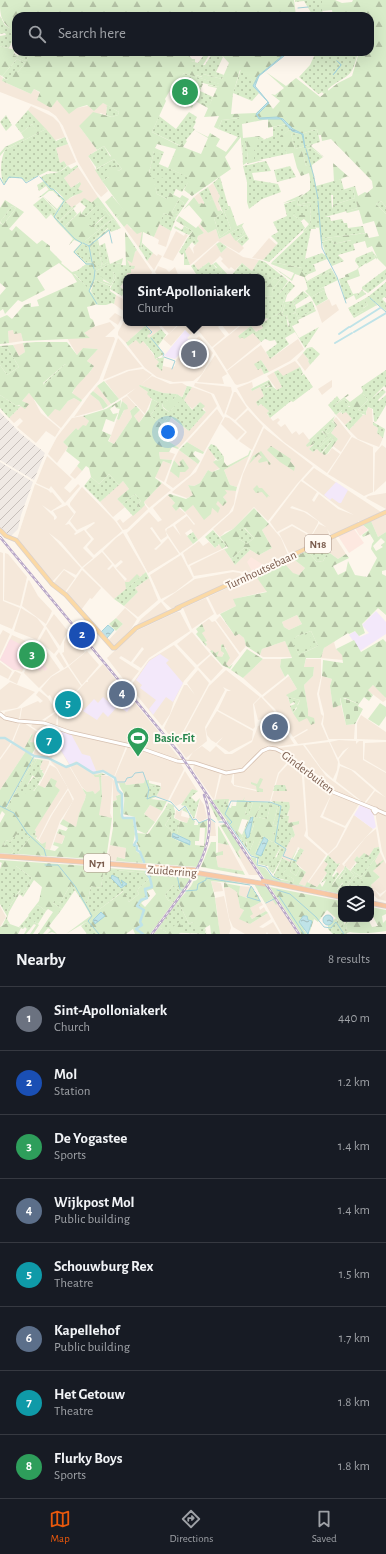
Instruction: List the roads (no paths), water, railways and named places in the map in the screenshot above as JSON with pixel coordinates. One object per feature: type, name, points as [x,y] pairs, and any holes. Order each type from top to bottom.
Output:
[{"type":"highway","name":"Zuiderring","points":[[0,857],[196,871],[338,897]]},
{"type":"highway","points":[[374,905],[386,907]]},
{"type":"main road","name":"Turnhoutsebaan","points":[[0,530],[6,536],[14,539],[52,584],[68,596],[114,648],[136,628],[386,512]]},
{"type":"main road","name":"Ginderbuiten","points":[[1,715],[18,721],[42,722],[69,732],[94,736],[224,772],[233,773],[246,769],[262,751],[269,748],[276,749],[284,752],[301,770],[333,792],[346,799],[386,814]]},
{"type":"water","points":[[284,56],[259,76],[255,86],[269,103],[257,115],[260,118],[277,117],[283,119],[293,129],[303,134],[305,148],[302,134],[292,131],[281,119],[259,119],[256,114],[268,102],[253,86],[258,76]]},
{"type":"water","points":[[108,625],[114,630],[107,638],[101,632]]},
{"type":"water","points":[[253,817],[249,837],[247,838],[245,831],[251,818]]},
{"type":"water","points":[[173,833],[190,841],[190,845],[172,837]]},
{"type":"water","points":[[264,837],[268,840],[261,856],[256,854]]},
{"type":"water","points":[[112,875],[118,878],[122,886],[123,883],[121,880],[127,884],[121,888],[111,878]]},
{"type":"water","points":[[101,912],[105,916],[95,924],[93,920]]},
{"type":"water","points":[[326,915],[330,915],[333,920],[330,925],[326,925],[323,922],[323,918]]},
{"type":"water","points":[[303,916],[307,916],[308,920],[312,921],[308,934],[299,922]]},
{"type":"waterway","points":[[298,8],[308,7]]},
{"type":"waterway","points":[[337,61],[341,65],[333,75],[341,65],[337,61]]},
{"type":"waterway","points":[[306,149],[314,177]]},
{"type":"waterway","points":[[0,178],[4,185],[9,177],[22,178],[26,183],[38,176]]},
{"type":"waterway","points":[[40,177],[64,200]]},
{"type":"waterway","points":[[314,178],[318,199]]},
{"type":"waterway","points":[[64,201],[54,217],[75,239],[82,243],[74,252],[86,264],[93,264],[94,269]]},
{"type":"waterway","points":[[318,201],[322,248],[337,277],[346,303]]},
{"type":"waterway","points":[[89,246],[109,230],[112,243]]},
{"type":"waterway","points":[[83,243],[89,246],[92,262]]},
{"type":"waterway","points":[[95,270],[94,279],[89,291],[97,304]]},
{"type":"waterway","points":[[370,298],[386,312]]},
{"type":"waterway","points":[[350,327],[380,308]]},
{"type":"waterway","points":[[354,332],[386,313]]},
{"type":"waterway","points":[[146,326],[152,332],[150,334]]},
{"type":"waterway","points":[[339,334],[349,327]]},
{"type":"waterway","points":[[335,343],[352,333]]},
{"type":"waterway","points":[[151,338],[164,354],[163,356]]},
{"type":"waterway","points":[[164,357],[175,361],[172,369]]},
{"type":"waterway","points":[[0,738],[5,738],[34,756],[48,758],[66,767],[77,763],[93,773],[103,771],[115,778],[118,790],[122,794],[122,816],[123,818],[134,818],[137,840],[134,845],[137,846],[137,850],[140,852],[144,862]]},
{"type":"waterway","points":[[6,807],[34,756]]},
{"type":"waterway","points":[[117,782],[125,782],[127,778],[132,777],[135,773],[143,772],[149,789],[147,799],[154,796],[171,802],[179,811],[185,806],[193,820],[196,819],[199,823],[209,819]]},
{"type":"waterway","points":[[230,824],[232,822],[225,814],[231,801],[270,802],[281,806],[275,842],[286,849],[283,856],[296,861]]},
{"type":"waterway","points":[[0,806],[14,813],[27,833],[44,849],[46,856]]},
{"type":"waterway","points":[[211,819],[215,822]]},
{"type":"waterway","points":[[227,821],[251,856],[258,858],[257,865],[266,867],[273,877],[280,880]]},
{"type":"waterway","points":[[219,822],[225,822]]},
{"type":"waterway","points":[[45,865],[58,865],[75,886],[92,916],[88,921],[99,934]]},
{"type":"waterway","points":[[146,872],[177,875],[180,889]]},
{"type":"waterway","points":[[143,934],[136,929],[142,925],[140,922],[144,910],[137,906],[141,900],[147,898],[145,889],[152,887],[150,878],[146,872]]},
{"type":"waterway","points":[[185,891],[197,890],[198,884],[206,880],[206,878],[250,885]]},
{"type":"waterway","points":[[254,890],[251,886],[247,897],[260,901]]},
{"type":"waterway","points":[[277,890],[290,894],[316,917],[324,927],[331,928],[336,922],[344,934]]},
{"type":"waterway","points":[[279,896],[304,934]]},
{"type":"waterway","points":[[258,897],[260,901]]},
{"type":"waterway","points":[[266,903],[274,899]]},
{"type":"railway","points":[[0,537],[180,754],[299,934]]},
{"type":"railway","points":[[152,934],[187,886],[197,869],[204,852],[209,834],[209,815],[204,795]]},
{"type":"place","name":"Flurky Boys","points":[[185,92]]},
{"type":"place","name":"Sint-Apolloniakerk","points":[[194,354]]},
{"type":"place","name":"Mol","points":[[82,635]]},
{"type":"place","name":"De Yogastee","points":[[32,655]]},
{"type":"place","name":"Wijkpost Mol","points":[[122,694]]},
{"type":"place","name":"Schouwburg Rex","points":[[68,704]]},
{"type":"place","name":"Kapellehof","points":[[275,727]]},
{"type":"place","name":"Het Getouw","points":[[49,741]]},
{"type":"place","name":"Basic-Fit","points":[[138,758]]}]
